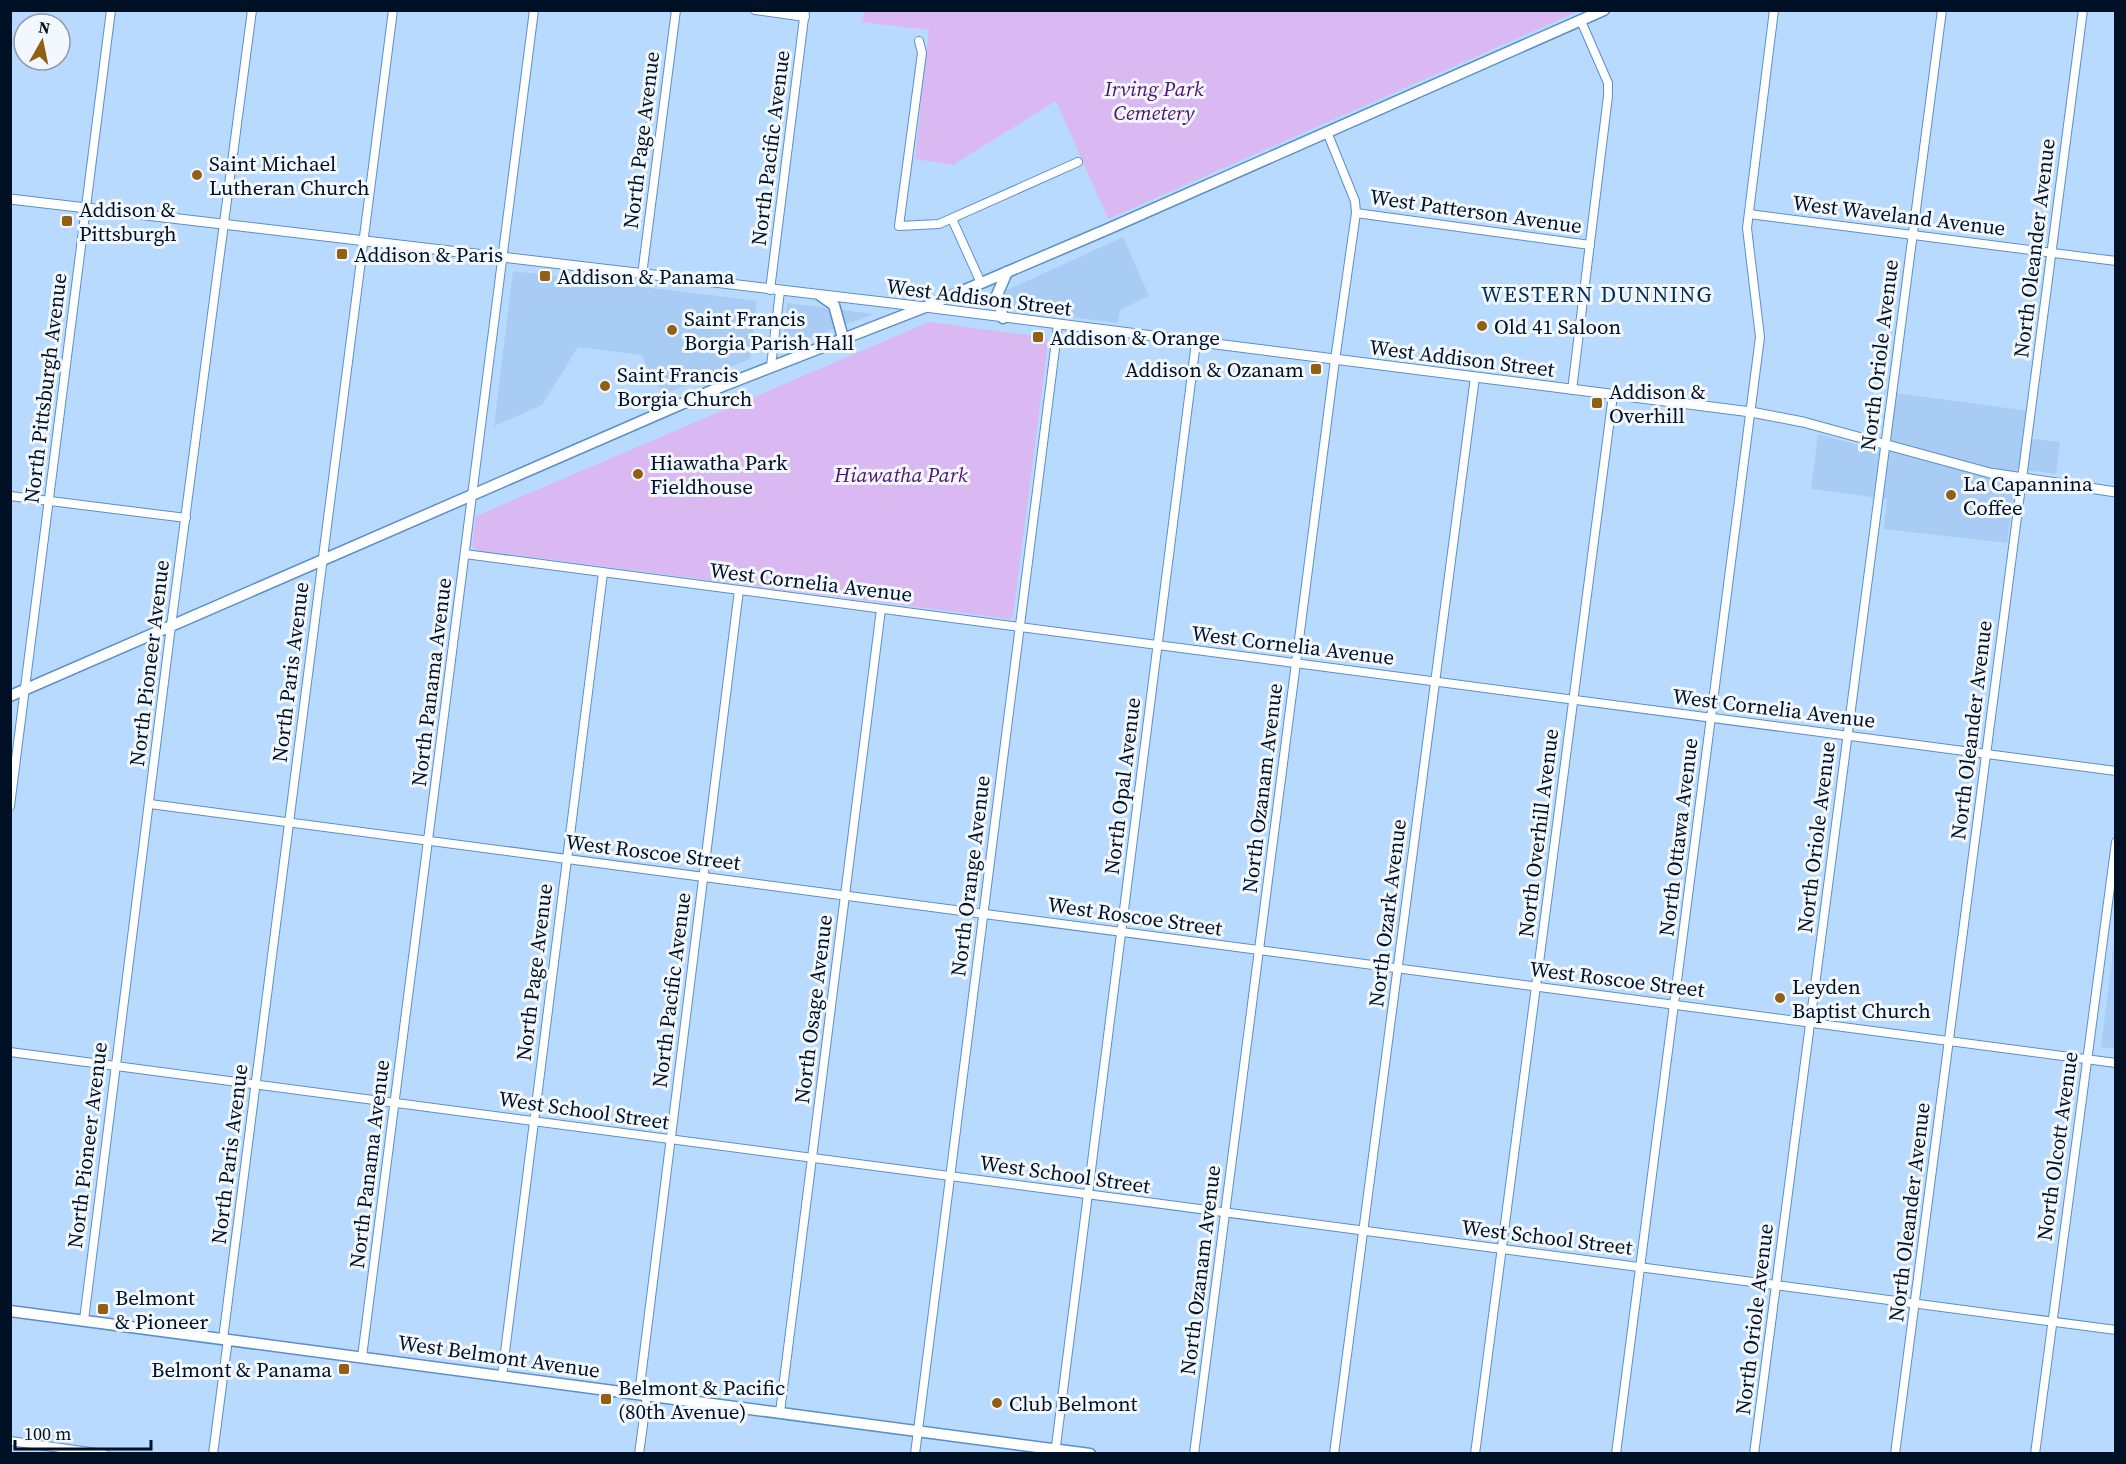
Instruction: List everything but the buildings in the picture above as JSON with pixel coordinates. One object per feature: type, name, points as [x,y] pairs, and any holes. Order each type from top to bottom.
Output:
[{"type":"main road","points":[[10,696],[771,366],[925,307],[1007,272],[1605,10]]},
{"type":"main road","points":[[1003,318],[997,295],[1007,272]]},
{"type":"main road","points":[[821,296],[834,305],[843,338]]},
{"type":"main road","name":"West Belmont Avenue","points":[[10,1311],[1090,1454]]},
{"type":"street","name":"North Pittsburgh Avenue","points":[[10,806],[111,10]]},
{"type":"street","name":"North Pioneer Avenue","points":[[84,1320],[171,627],[252,10]]},
{"type":"street","name":"North Paris Avenue","points":[[213,1454],[256,1085],[393,10]]},
{"type":"street","name":"North Panama Avenue","points":[[362,1357],[534,10]]},
{"type":"street","name":"North Page Avenue","points":[[642,275],[676,10]]},
{"type":"street","points":[[755,10],[805,14]]},
{"type":"street","name":"North Ottawa Avenue","points":[[1616,1454],[1760,337],[1747,228],[1774,10]]},
{"type":"street","name":"North Oriole Avenue","points":[[1754,1454],[1942,10]]},
{"type":"street","name":"North Oleander Avenue","points":[[1895,1454],[2083,10]]},
{"type":"street","name":"North Pacific Avenue","points":[[771,366],[775,291],[805,14]]},
{"type":"street","points":[[1572,390],[1608,96],[1608,83],[1581,21]]},
{"type":"street","points":[[919,41],[922,53],[899,226],[932,225],[952,219],[1078,162]]},
{"type":"street","name":"North Ozanam Avenue","points":[[1194,1454],[1356,213],[1356,201],[1327,132]]},
{"type":"street","name":"West Addison Street","points":[[10,199],[925,307],[1750,412],[1803,422],[1958,466],[2022,479],[2115,492]]},
{"type":"street","name":"West Patterson Avenue","points":[[1356,213],[1590,245]]},
{"type":"street","name":"West Waveland Avenue","points":[[1749,214],[2115,261]]},
{"type":"street","points":[[952,219],[981,283]]},
{"type":"street","name":"North Orange Avenue","points":[[915,1454],[1058,325]]},
{"type":"street","name":"North Opal Avenue","points":[[1055,1451],[1196,342]]},
{"type":"street","name":"North Ozark Avenue","points":[[1334,1454],[1475,377]]},
{"type":"street","name":"North Overhill Avenue","points":[[1475,1454],[1613,395]]},
{"type":"street","points":[[10,495],[186,518]]},
{"type":"street","name":"West Cornelia Avenue","points":[[465,554],[2115,771]]},
{"type":"street","name":"North Page Avenue","points":[[502,1376],[603,573]]},
{"type":"street","name":"North Pacific Avenue","points":[[639,1454],[643,1394],[670,1140],[739,590]]},
{"type":"street","name":"North Osage Avenue","points":[[780,1412],[881,609]]},
{"type":"street","name":"West Roscoe Street","points":[[150,804],[2115,1063]]},
{"type":"street","name":"North Olcott Avenue","points":[[2035,1454],[2115,842]]},
{"type":"street","name":"West School Street","points":[[10,1052],[2115,1330]]},
{"type":"street","points":[[10,1441],[104,1454]]},
{"type":"shaded area","points":[[1123,237],[1149,296],[1120,310],[1118,323],[1006,309],[1005,291]]},
{"type":"shaded area","points":[[513,271],[757,301],[750,359],[665,394],[651,377],[642,355],[578,347],[542,405],[494,426]]},
{"type":"shaded area","points":[[787,303],[874,314],[782,348]]},
{"type":"shaded area","points":[[1896,393],[2029,411],[2026,438],[2060,442],[2056,474],[2017,469],[2007,543],[1884,529],[1887,499],[1811,489],[1818,434],[1888,453]]},
{"type":"shaded area","points":[[2115,935],[2116,1049],[2101,1047]]},
{"type":"green space","name":"Irving Park Cemetery","points":[[864,10],[1579,11],[1108,219],[1056,101],[953,165],[915,159],[929,30],[862,22]]},
{"type":"green space","name":"Hiawatha Park","points":[[929,322],[1047,339],[1013,616],[1010,619],[477,550],[472,546],[476,516]]},
{"type":"place","name":"Saint Michael Lutheran Church","points":[[197,175]]},
{"type":"place","name":"Addison & Pittsburgh","points":[[67,221]]},
{"type":"place","name":"Addison & Paris","points":[[342,254]]},
{"type":"place","name":"Addison & Panama","points":[[545,276]]},
{"type":"place","name":"Old 41 Saloon","points":[[1482,326]]},
{"type":"place","name":"Saint Francis Borgia Parish Hall","points":[[672,330]]},
{"type":"place","name":"Addison & Orange","points":[[1038,337]]},
{"type":"place","name":"Addison & Ozanam","points":[[1316,369]]},
{"type":"place","name":"Saint Francis Borgia Church","points":[[605,386]]},
{"type":"place","name":"Addison & Overhill","points":[[1597,403]]},
{"type":"place","name":"Hiawatha Park Fieldhouse","points":[[638,474]]},
{"type":"place","name":"La Capannina Coffee","points":[[1951,495]]},
{"type":"place","name":"Leyden Baptist Church","points":[[1780,998]]},
{"type":"place","name":"Belmont & Pioneer","points":[[103,1309]]},
{"type":"place","name":"Belmont & Panama","points":[[344,1369]]},
{"type":"place","name":"Belmont & Pacific (80th Avenue)","points":[[606,1399]]},
{"type":"place","name":"Club Belmont","points":[[997,1403]]},
{"type":"district","name":"WESTERN DUNNING","points":[[1597,294]]}]
